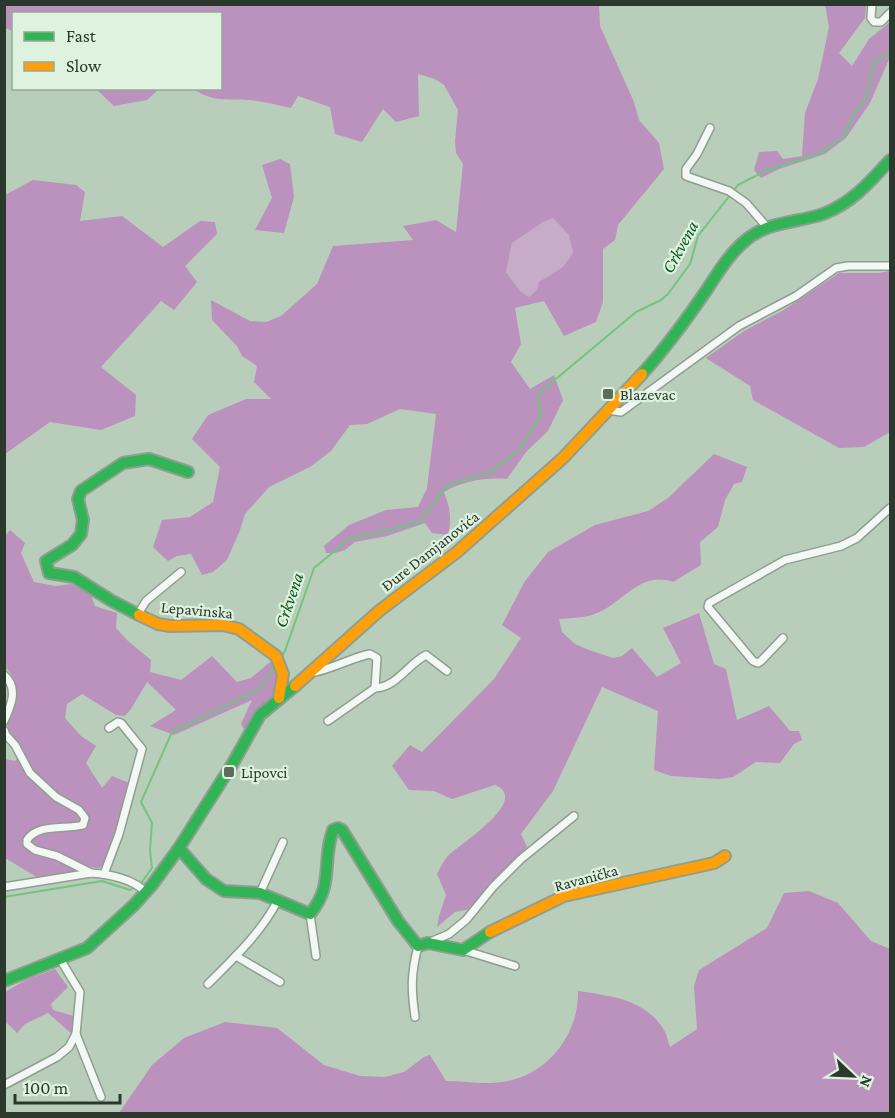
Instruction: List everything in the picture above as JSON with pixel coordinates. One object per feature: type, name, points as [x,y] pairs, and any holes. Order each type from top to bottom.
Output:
[{"type":"main road","name":"Đure Damjanovića","points":[[4,981],[87,948],[179,848],[260,716],[379,611],[457,552],[497,518],[563,458],[664,350],[731,255],[747,239],[767,227],[822,214],[846,202],[867,186],[891,160]]},
{"type":"main road","name":"Lepavinska","points":[[188,472],[149,459],[123,463],[81,491],[77,501],[83,518],[83,533],[46,561],[49,573],[74,577],[95,591],[158,624],[170,626],[223,624],[239,629],[278,660],[283,674],[279,698]]},
{"type":"main road","points":[[179,848],[206,879],[224,891],[260,893],[310,914],[322,901],[327,878],[327,848],[333,830],[338,828],[342,830],[398,921],[423,944],[463,950]]},
{"type":"main road","name":"Ravanička","points":[[463,950],[485,935],[564,896],[617,883],[658,877],[714,863],[724,856]]},
{"type":"street","points":[[872,4],[871,18],[874,22],[881,22],[891,13]]},
{"type":"street","points":[[710,128],[685,174],[732,193],[756,213],[767,227]]},
{"type":"street","points":[[607,410],[621,412],[739,327],[796,296],[836,268],[891,266]]},
{"type":"street","points":[[783,638],[761,662],[753,661],[708,607],[710,603],[785,560],[849,542],[891,508]]},
{"type":"street","name":"Lepavinska","points":[[138,614],[146,601],[181,572]]},
{"type":"street","points":[[311,673],[331,669],[360,656],[373,655],[377,660],[375,688]]},
{"type":"street","points":[[328,721],[375,688],[393,683],[426,655],[447,671]]},
{"type":"street","points":[[4,675],[10,680],[13,700],[4,721]]},
{"type":"street","points":[[104,874],[142,749],[121,723],[118,722],[109,728]]},
{"type":"street","points":[[4,730],[30,773],[56,796],[79,810],[85,818],[83,825],[71,829],[35,831],[30,835],[27,844],[35,850],[57,856],[91,873]]},
{"type":"street","points":[[414,1017],[411,981],[423,944],[449,934],[466,920],[520,859],[574,816]]},
{"type":"street","points":[[260,893],[283,842]]},
{"type":"street","points":[[4,887],[91,873],[104,874],[141,888]]},
{"type":"street","points":[[208,984],[266,921],[278,900]]},
{"type":"street","points":[[310,914],[315,956]]},
{"type":"street","points":[[463,950],[515,966]]},
{"type":"street","points":[[236,956],[280,982]]},
{"type":"street","points":[[4,1085],[57,1057],[69,1047],[76,1034],[80,992],[60,959]]},
{"type":"street","points":[[76,1034],[101,1097]]},
{"type":"shaded area","points":[[4,5],[599,5],[600,26],[634,102],[639,120],[659,143],[664,169],[618,225],[615,240],[603,249],[603,302],[596,322],[564,336],[544,301],[515,308],[521,344],[511,362],[530,389],[554,375],[563,400],[548,431],[526,452],[507,479],[475,481],[444,492],[450,513],[448,535],[432,533],[425,523],[387,536],[355,542],[345,550],[326,553],[324,546],[349,525],[386,510],[418,507],[427,488],[436,414],[400,409],[367,424],[350,425],[331,451],[310,467],[269,487],[245,514],[227,560],[213,572],[202,575],[191,554],[177,556],[168,561],[153,547],[162,520],[190,517],[213,502],[220,467],[192,439],[208,415],[246,399],[271,399],[254,382],[257,366],[242,356],[237,346],[212,320],[211,300],[250,321],[266,322],[281,316],[317,284],[333,246],[413,240],[403,226],[436,220],[456,232],[463,164],[456,153],[458,110],[444,85],[435,79],[418,74],[419,116],[396,122],[383,109],[362,142],[335,134],[330,107],[298,96],[291,108],[259,101],[207,96],[196,90],[222,90],[222,12],[12,12],[12,31],[5,28]],"holes":[[[553,218],[569,235],[573,253],[563,267],[539,282],[537,290],[529,297],[520,291],[506,272],[512,243]]]},
{"type":"shaded area","points":[[825,5],[866,5],[865,18],[839,53],[852,66],[869,39],[890,22],[890,57],[870,103],[846,138],[825,154],[779,169],[761,178],[754,170],[759,152],[777,151],[783,159],[802,156],[805,113],[818,79],[829,27]]},
{"type":"shaded area","points":[[97,90],[158,90],[147,100],[114,106]]},
{"type":"shaded area","points":[[280,159],[290,164],[294,197],[284,233],[255,230],[272,198],[262,165]]},
{"type":"shaded area","points":[[33,180],[76,185],[85,192],[80,221],[122,216],[163,247],[200,221],[215,222],[217,234],[185,266],[197,282],[174,310],[161,301],[101,367],[136,395],[135,416],[101,430],[50,422],[5,454],[5,195]]},
{"type":"shaded area","points":[[553,218],[569,235],[573,253],[563,267],[539,282],[537,290],[529,297],[520,291],[506,272],[512,243]]},
{"type":"shaded area","points":[[890,271],[890,432],[864,447],[839,448],[753,400],[750,386],[706,358],[744,331],[782,311],[839,273]]},
{"type":"shaded area","points":[[714,454],[747,467],[742,482],[734,484],[725,500],[718,527],[700,542],[701,565],[673,582],[650,581],[640,585],[603,611],[592,615],[559,619],[562,632],[575,644],[613,658],[622,656],[632,648],[657,677],[681,663],[663,628],[699,613],[714,664],[726,669],[737,720],[769,706],[790,731],[799,731],[802,740],[794,744],[780,763],[756,762],[733,777],[719,779],[671,776],[654,770],[658,711],[602,687],[553,791],[521,834],[527,847],[487,888],[471,909],[455,912],[437,927],[446,895],[437,874],[447,857],[499,811],[505,801],[504,792],[495,785],[452,799],[434,791],[409,790],[392,766],[410,745],[422,752],[494,679],[521,638],[502,625],[525,581],[548,552],[595,525],[648,511],[668,498]]},
{"type":"shaded area","points":[[10,530],[25,543],[21,553],[34,582],[56,586],[71,584],[91,595],[95,606],[117,613],[116,628],[151,660],[150,672],[181,680],[212,656],[237,682],[251,678],[275,658],[281,677],[270,700],[244,729],[241,724],[252,700],[174,735],[150,726],[176,710],[147,682],[125,716],[116,715],[82,694],[67,704],[65,718],[81,736],[96,746],[86,763],[102,788],[112,776],[129,783],[119,827],[106,859],[100,868],[87,867],[82,874],[40,879],[5,858],[5,759],[15,761],[24,751],[7,727],[7,721],[17,698],[15,682],[5,667],[4,537]]},
{"type":"shaded area","points":[[809,891],[838,903],[871,941],[890,949],[890,1113],[119,1113],[152,1065],[184,1038],[225,1022],[277,1028],[324,1065],[360,1076],[385,1077],[404,1072],[430,1055],[446,1081],[495,1083],[518,1078],[533,1071],[557,1051],[573,1023],[578,991],[615,997],[637,1005],[656,1020],[665,1032],[670,1047],[697,1029],[694,986],[699,970],[767,928],[784,893]]},
{"type":"shaded area","points":[[55,969],[68,987],[51,1004],[53,1010],[74,1016],[73,1035],[48,1013],[25,1024],[17,1033],[5,1021],[5,992],[26,980]]},
{"type":"waterway","name":"Crkvena","points":[[282,656],[314,568],[349,539],[420,522],[447,485],[491,472],[520,449],[540,415],[538,394],[636,312],[668,294],[690,264],[698,236],[738,185],[767,170],[819,154],[843,137],[855,112],[866,97],[875,61],[890,53]]},
{"type":"waterway","name":"Crkvena","points":[[4,897],[102,881],[130,890],[142,882],[152,868],[150,850],[152,823],[141,802],[172,732],[259,689],[275,666]]},
{"type":"traffic: fast","points":[[642,374],[676,334],[719,271],[740,245],[764,229],[823,214],[843,204],[860,191],[890,160]]},
{"type":"traffic: fast","points":[[139,615],[74,577],[49,573],[46,561],[72,545],[81,534],[83,520],[78,499],[81,491],[123,463],[149,459],[188,472]]},
{"type":"traffic: fast","points":[[4,981],[87,948],[134,905],[179,848],[233,763],[260,715],[295,686]]},
{"type":"traffic: fast","points":[[179,848],[206,879],[224,891],[260,893],[310,914],[322,892],[330,842],[333,830],[338,828],[342,830],[398,921],[418,946],[428,943],[463,950],[490,932]]},
{"type":"traffic: slow","points":[[295,686],[379,611],[457,552],[563,458],[642,374]]},
{"type":"traffic: slow","points":[[139,615],[158,624],[170,626],[223,625],[239,629],[276,656],[283,674],[279,698]]},
{"type":"traffic: slow","points":[[490,932],[564,896],[714,863],[725,856]]},
{"type":"place","name":"Blazevac","points":[[608,394]]},
{"type":"place","name":"Lipovci","points":[[229,772]]}]
